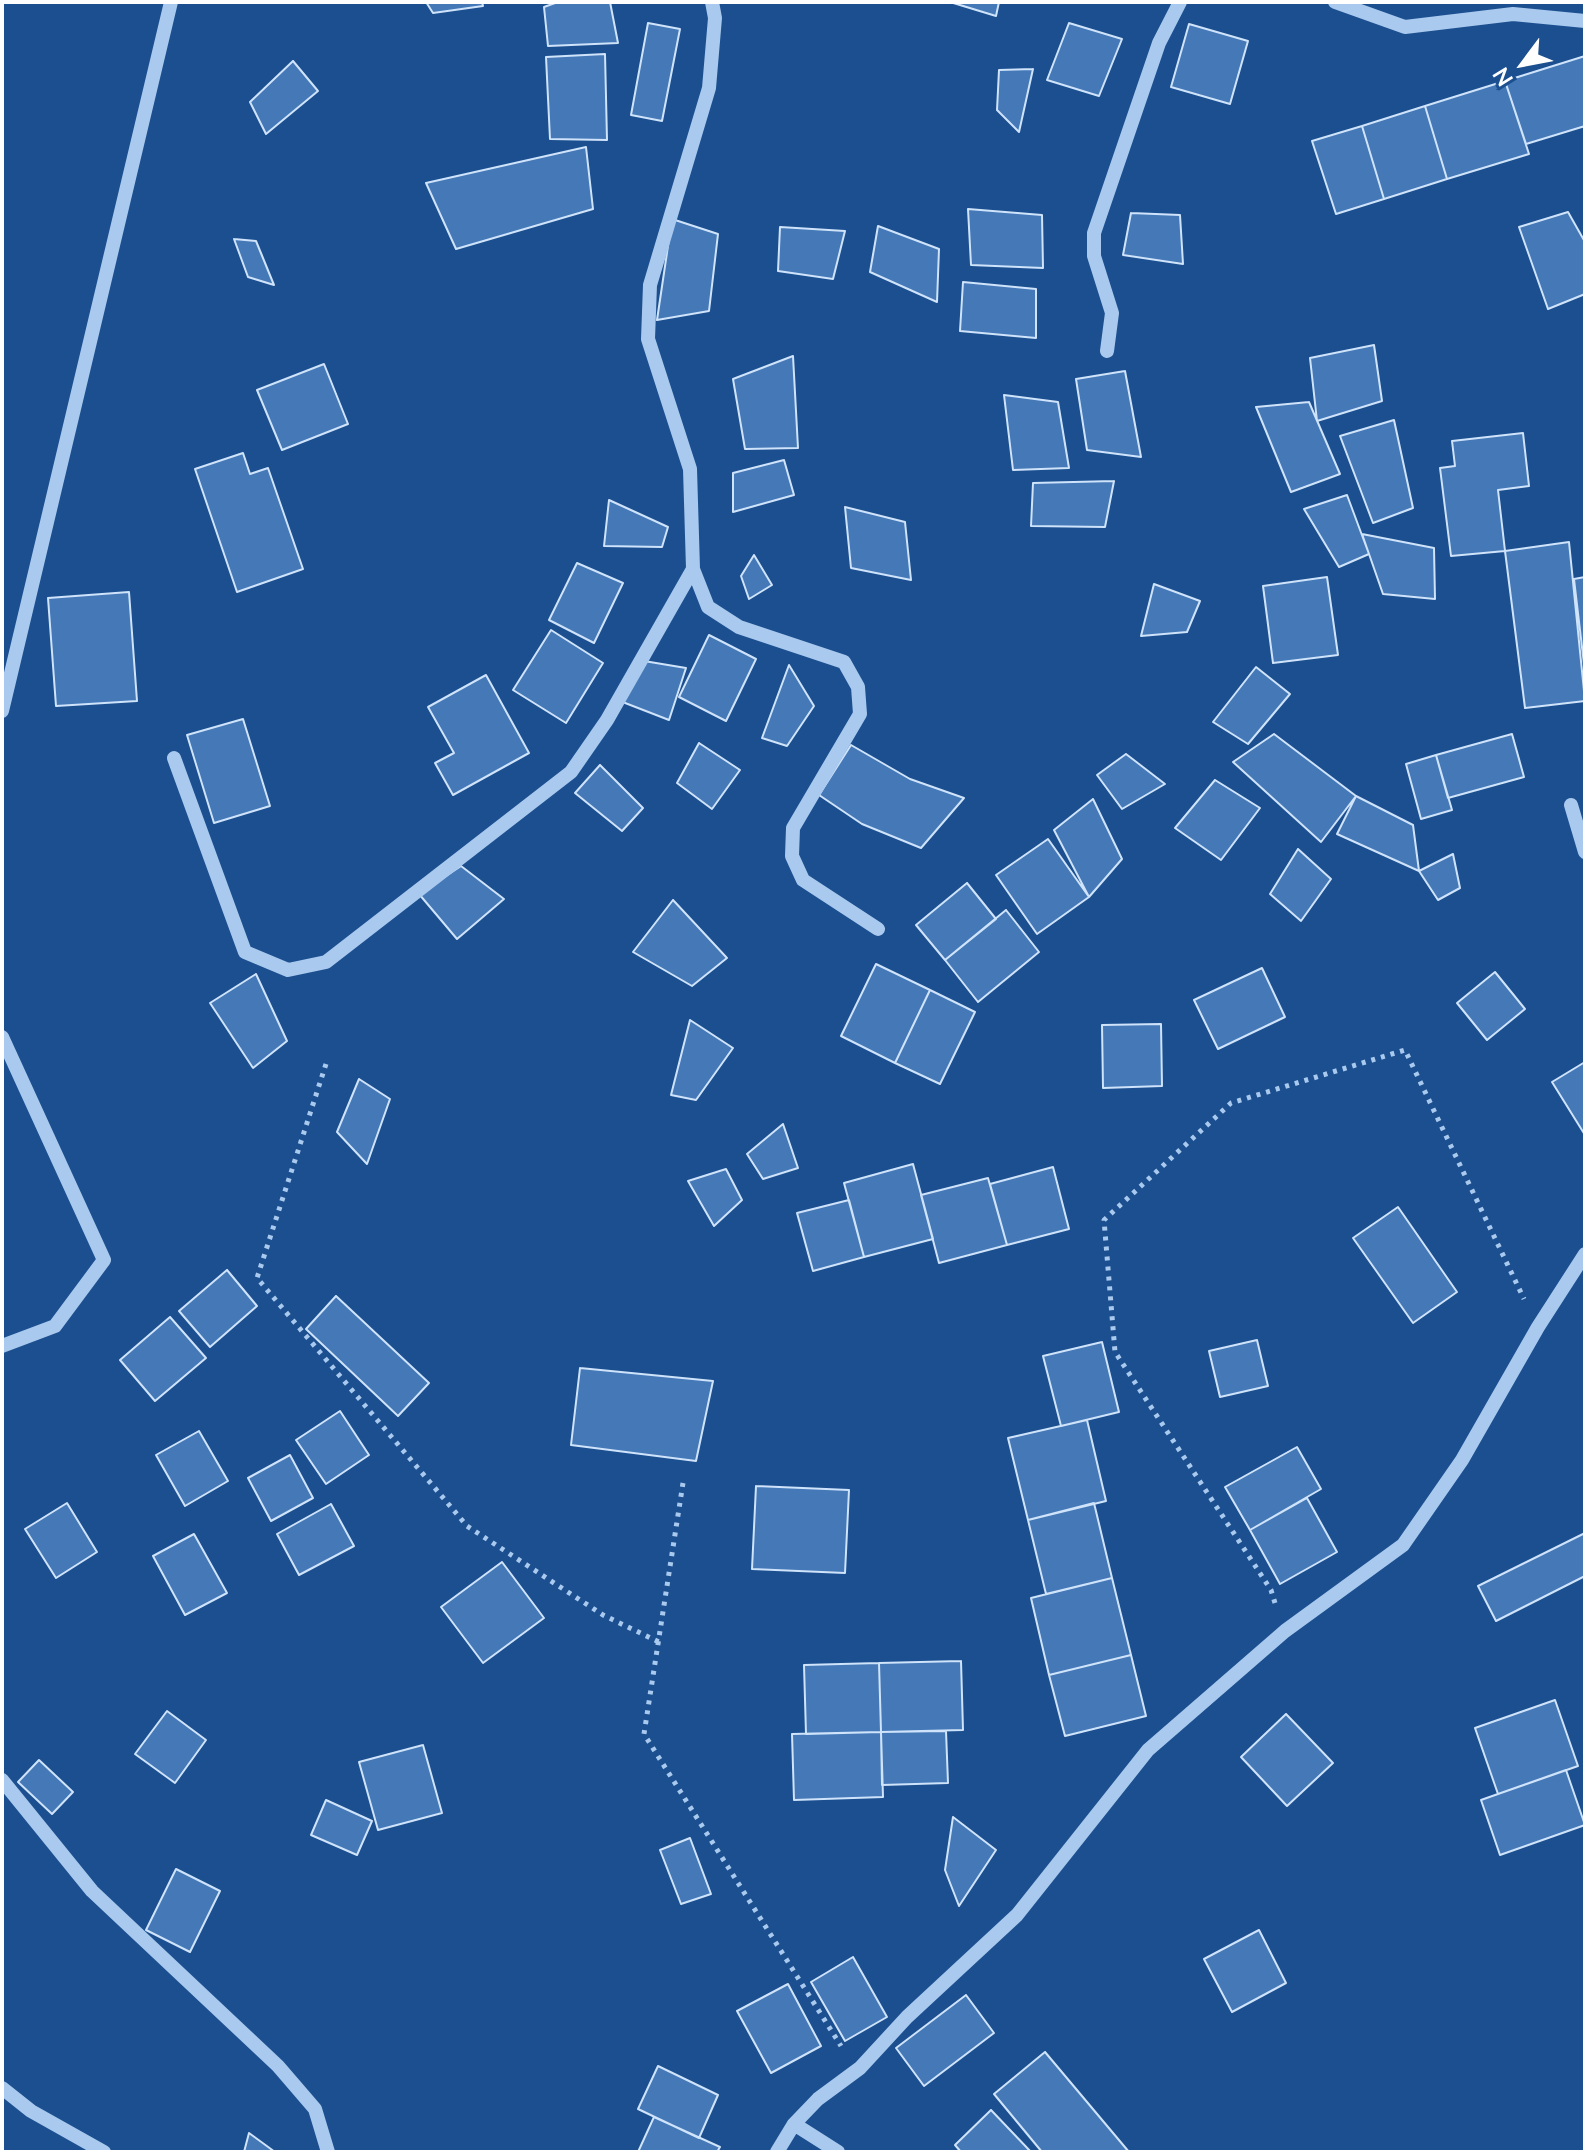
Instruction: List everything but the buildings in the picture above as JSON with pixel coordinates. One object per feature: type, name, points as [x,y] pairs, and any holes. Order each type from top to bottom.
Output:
[{"type":"street","points":[[2,711],[171,2]]},
{"type":"street","points":[[712,2],[715,18],[709,88],[650,285],[648,339],[690,469],[693,569],[708,607],[739,627],[844,662],[858,687],[860,714],[793,828],[792,856],[803,880],[878,929]]},
{"type":"street","points":[[1107,351],[1112,313],[1094,256],[1094,233],[1159,43],[1180,2]]},
{"type":"street","points":[[1335,2],[1405,27],[1513,14],[1585,21]]},
{"type":"street","points":[[174,758],[245,952],[288,970],[326,962],[571,772],[607,720],[693,569]]},
{"type":"street","points":[[1571,805],[1585,852]]},
{"type":"street","points":[[2,1037],[104,1260],[55,1326],[2,1346]]},
{"type":"street","points":[[777,2152],[794,2124],[818,2099],[860,2068],[907,2017],[1017,1915],[1148,1750],[1285,1631],[1403,1545],[1462,1460],[1538,1327],[1585,1254]]},
{"type":"street","points":[[2,1780],[92,1891],[278,2066],[315,2109],[328,2152]]},
{"type":"street","points":[[2,2088],[31,2111],[104,2152]]},
{"type":"street","points":[[794,2124],[838,2152]]},
{"type":"path","points":[[1285,1631],[1271,1590],[1115,1352],[1104,1220],[1231,1103],[1405,1050],[1538,1327]]},
{"type":"path","points":[[326,1064],[257,1278],[467,1526],[603,1615],[661,1643]]},
{"type":"path","points":[[683,1483],[661,1643],[644,1734],[830,2034],[860,2068]]}]
